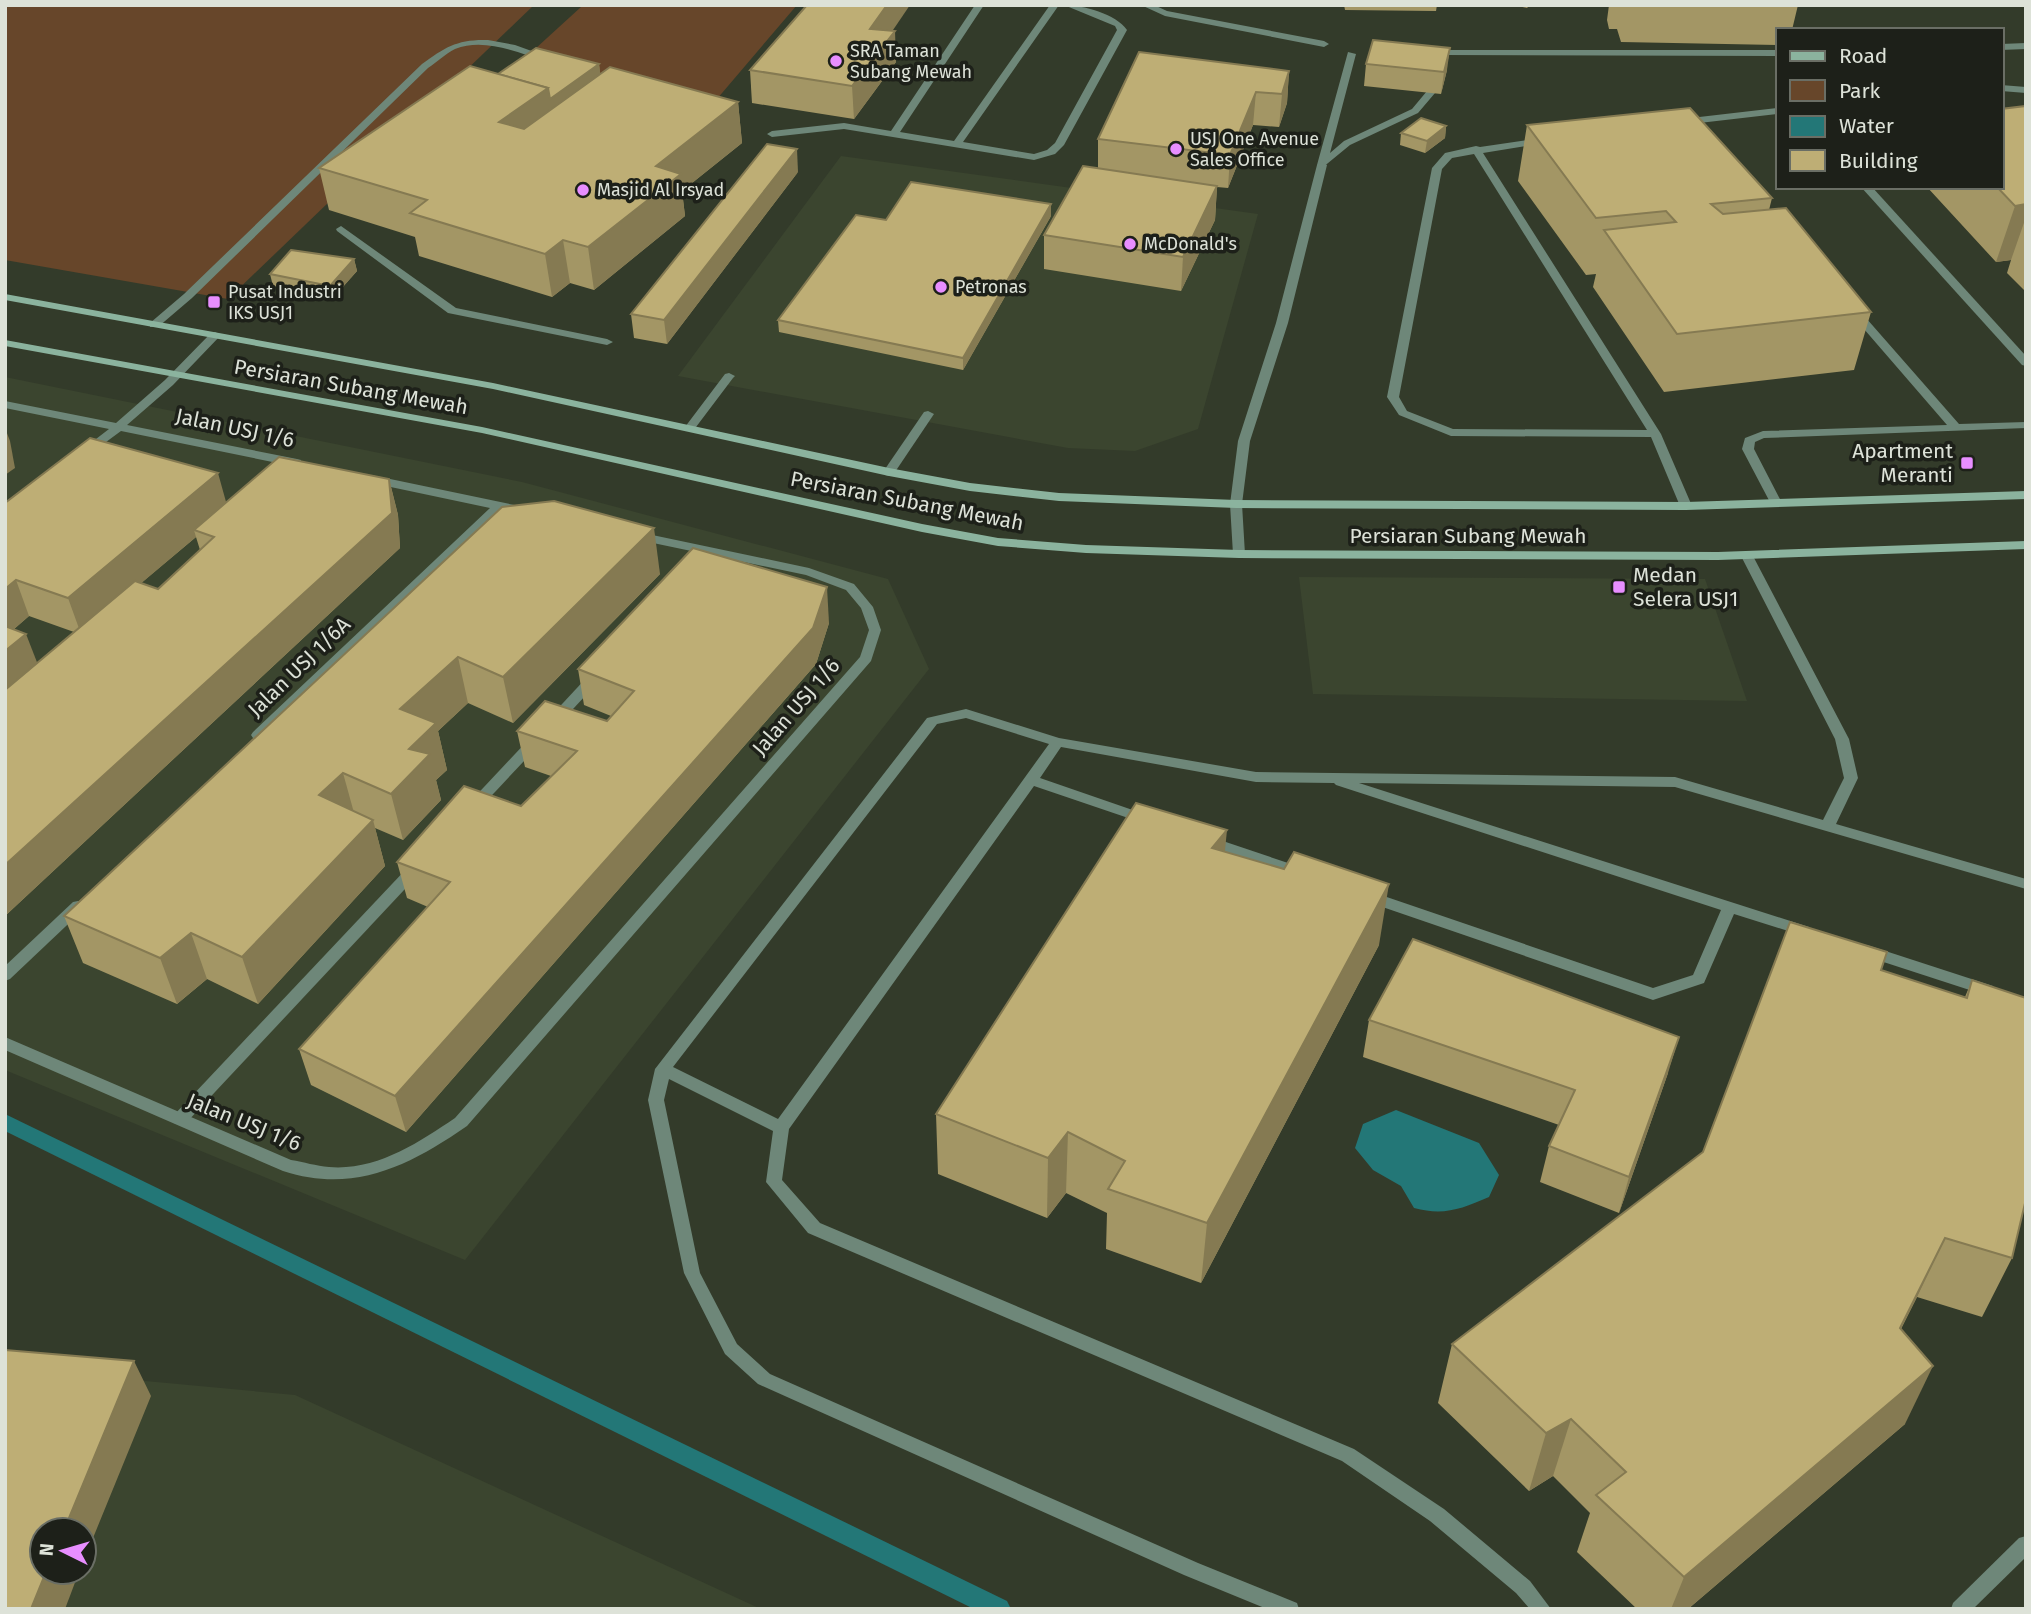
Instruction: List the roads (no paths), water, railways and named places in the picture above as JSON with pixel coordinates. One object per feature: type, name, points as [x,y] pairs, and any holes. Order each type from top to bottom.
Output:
[{"type":"main road","name":"Persiaran Subang Mewah","points":[[5,297],[494,386],[889,472],[970,487],[1059,497],[1236,504],[1686,506],[2026,495]]},
{"type":"main road","name":"Persiaran Subang Mewah","points":[[5,343],[482,430],[922,528],[998,542],[1086,549],[1239,554],[1747,556],[2026,545]]},
{"type":"street","points":[[894,134],[980,5]]},
{"type":"street","points":[[957,144],[1055,5]]},
{"type":"street","points":[[772,134],[844,126],[1034,157],[1051,152],[1059,145],[1122,30],[1118,24],[1068,5]]},
{"type":"street","points":[[1145,5],[1165,13],[1324,44]]},
{"type":"street","points":[[1165,13],[1173,5]]},
{"type":"street","points":[[154,325],[188,296],[425,66],[452,47],[475,42],[503,44],[554,61]]},
{"type":"street","points":[[2003,47],[2026,46]]},
{"type":"street","points":[[1440,57],[1776,53]]},
{"type":"street","points":[[1239,554],[1236,504],[1244,440],[1282,323],[1351,54]]},
{"type":"street","points":[[2003,88],[2026,90]]},
{"type":"street","points":[[1322,165],[1347,143],[1415,111],[1430,93]]},
{"type":"street","points":[[1676,123],[1776,111]]},
{"type":"street","points":[[1689,121],[1698,131]]},
{"type":"street","points":[[1556,139],[1449,155],[1437,167],[1394,397],[1403,413],[1451,432],[1655,434]]},
{"type":"street","points":[[1476,149],[1655,434],[1686,506]]},
{"type":"street","points":[[1868,189],[2026,363]]},
{"type":"street","points":[[341,229],[452,311],[607,342]]},
{"type":"street","points":[[1850,306],[1957,429]]},
{"type":"street","points":[[79,458],[179,376],[215,335]]},
{"type":"street","points":[[689,429],[729,376]]},
{"type":"street","name":"Jalan USJ 1/6","points":[[5,404],[121,426],[300,469]]},
{"type":"street","points":[[889,472],[928,414]]},
{"type":"street","points":[[1776,503],[1748,449],[1749,440],[1763,435],[2026,425]]},
{"type":"street","points":[[357,475],[526,512]]},
{"type":"street","name":"Jalan USJ 1/6A","points":[[247,745],[499,506]]},
{"type":"street","name":"Jalan USJ 1/6","points":[[5,1043],[289,1166],[335,1174],[381,1168],[421,1150],[461,1122],[866,658],[874,630],[867,607],[850,587],[809,572],[708,557],[620,532]]},
{"type":"street","points":[[1747,556],[1842,739],[1851,778],[1828,825]]},
{"type":"street","points":[[466,815],[608,663]]},
{"type":"street","points":[[1290,1609],[1191,1569],[764,1379],[731,1349],[692,1273],[656,1100],[663,1069],[932,721],[966,713],[1058,742],[1256,777],[1675,782],[2026,884]]},
{"type":"street","points":[[1058,742],[781,1128],[774,1182],[814,1228],[1348,1455],[1437,1515],[1523,1587],[1542,1609]]},
{"type":"street","points":[[1327,778],[1820,936]]},
{"type":"street","points":[[1031,780],[1160,825]]},
{"type":"street","points":[[1199,838],[1316,878]]},
{"type":"street","points":[[180,1119],[428,855]]},
{"type":"street","points":[[1355,891],[1653,994],[1699,979],[1730,907]]},
{"type":"street","points":[[5,975],[86,898]]},
{"type":"street","points":[[1858,948],[2000,994]]},
{"type":"street","points":[[663,1069],[781,1128]]},
{"type":"street","points":[[1960,1609],[2026,1544]]},
{"type":"water","points":[[1396,1110],[1479,1143],[1499,1175],[1489,1197],[1452,1210],[1414,1208],[1401,1186],[1373,1170],[1355,1148],[1363,1124]]},
{"type":"waterway","points":[[5,1122],[999,1609]]},
{"type":"place","name":"SRA Taman Subang Mewah","points":[[836,61]]},
{"type":"place","name":"USJ One Avenue Sales Office","points":[[1176,149]]},
{"type":"place","name":"Masjid Al Irsyad","points":[[583,190]]},
{"type":"place","name":"McDonald's","points":[[1130,244]]},
{"type":"place","name":"Petronas","points":[[941,287]]},
{"type":"place","name":"Pusat Industri IKS USJ1","points":[[214,302]]},
{"type":"place","name":"Apartment Meranti","points":[[1967,463]]},
{"type":"place","name":"Medan Selera USJ1","points":[[1619,587]]}]
